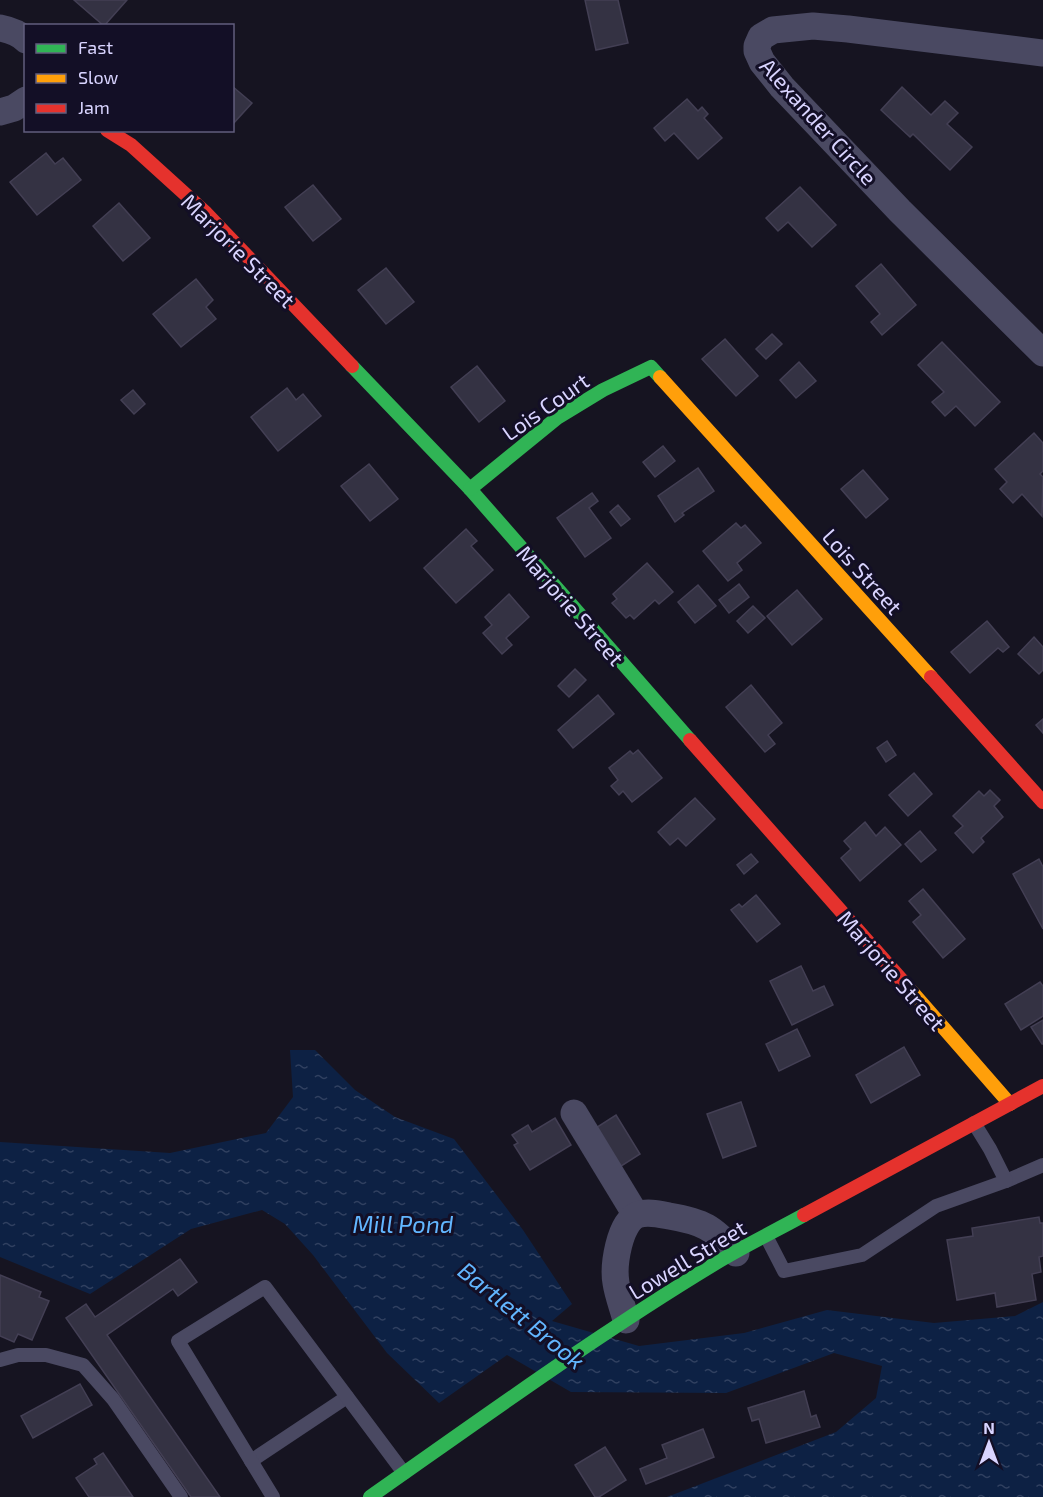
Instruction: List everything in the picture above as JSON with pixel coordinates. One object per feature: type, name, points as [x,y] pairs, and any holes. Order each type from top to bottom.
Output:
[{"type":"street","name":"Alexander Circle","points":[[1043,53],[813,26],[773,30],[761,37],[757,46],[762,62],[782,87],[900,211],[1043,353]]},
{"type":"street","points":[[0,28],[10,30],[24,38]]},
{"type":"street","points":[[0,112],[14,108],[24,101]]},
{"type":"street","name":"Marjorie Street","points":[[110,132],[131,145],[206,213],[470,489],[1010,1104]]},
{"type":"street","name":"Lois Court","points":[[470,489],[557,418],[603,390],[651,367]]},
{"type":"street","name":"Lois Street","points":[[651,367],[1043,802]]},
{"type":"street","name":"Lowell Street","points":[[370,1497],[618,1325],[736,1252],[1043,1086]]},
{"type":"street","points":[[574,1113],[636,1215]]},
{"type":"street","points":[[618,1325],[615,1266],[627,1223],[636,1215],[652,1213],[707,1225],[736,1252]]},
{"type":"lane","points":[[974,1123],[1006,1181]]},
{"type":"lane","points":[[766,1236],[784,1271],[862,1255],[936,1206],[1043,1165]]},
{"type":"lane","points":[[273,1497],[178,1341],[265,1287],[404,1473]]},
{"type":"lane","points":[[0,1360],[18,1355],[46,1355],[83,1365],[113,1399],[181,1497]]},
{"type":"lane","points":[[252,1461],[347,1397]]},
{"type":"water","name":"Mill Pond","points":[[290,1050],[315,1050],[355,1090],[395,1117],[454,1139],[523,1230],[572,1304],[552,1321],[639,1346],[744,1333],[827,1310],[934,1323],[1015,1316],[1043,1302],[1043,1497],[667,1497],[836,1432],[876,1398],[882,1366],[834,1353],[726,1393],[571,1392],[507,1355],[439,1403],[387,1353],[313,1255],[285,1224],[262,1210],[191,1229],[90,1294],[0,1257],[0,1142],[170,1153],[266,1133],[293,1097]]},
{"type":"building","points":[[74,0],[127,0],[106,24],[102,24]]},
{"type":"building","points":[[585,0],[618,0],[628,43],[596,50]]},
{"type":"building","points":[[902,87],[931,115],[945,101],[958,113],[947,124],[972,147],[950,170],[913,134],[910,137],[881,110]]},
{"type":"building","points":[[234,88],[252,103],[234,123]]},
{"type":"building","points":[[687,99],[698,111],[702,107],[708,114],[704,118],[722,138],[698,159],[674,133],[665,141],[654,128]]},
{"type":"building","points":[[46,153],[55,164],[63,158],[81,180],[37,215],[10,182]]},
{"type":"building","points":[[313,185],[341,219],[313,241],[285,207]]},
{"type":"building","points":[[800,187],[836,225],[812,247],[788,222],[778,231],[766,218]]},
{"type":"building","points":[[119,203],[150,238],[123,261],[93,226]]},
{"type":"building","points":[[881,264],[916,305],[882,335],[871,322],[880,314],[856,286]]},
{"type":"building","points":[[386,268],[414,302],[386,324],[358,290]]},
{"type":"building","points":[[196,279],[213,300],[206,307],[216,319],[181,347],[153,314]]},
{"type":"building","points":[[772,334],[782,344],[766,359],[756,349]]},
{"type":"building","points":[[725,339],[758,376],[736,396],[702,359]]},
{"type":"building","points":[[942,342],[1000,402],[975,426],[956,406],[945,416],[932,402],[944,392],[918,365]]},
{"type":"building","points":[[799,362],[816,381],[796,398],[780,380]]},
{"type":"building","points":[[477,366],[505,401],[479,422],[451,387]]},
{"type":"building","points":[[287,388],[296,400],[303,394],[321,416],[278,451],[251,417]]},
{"type":"building","points":[[133,390],[145,404],[134,414],[121,400]]},
{"type":"building","points":[[1034,433],[1043,443],[1043,471],[1040,474],[1043,477],[1042,516],[1022,494],[1013,503],[1000,489],[1007,482],[995,469]]},
{"type":"building","points":[[663,446],[675,461],[655,477],[643,462]]},
{"type":"building","points":[[369,464],[398,499],[370,521],[341,486]]},
{"type":"building","points":[[698,468],[714,491],[682,513],[684,515],[675,522],[658,496]]},
{"type":"building","points":[[863,470],[888,499],[866,518],[841,489]]},
{"type":"building","points":[[592,493],[598,501],[589,508],[611,538],[585,557],[557,518]]},
{"type":"building","points":[[618,505],[630,519],[621,526],[610,512]]},
{"type":"building","points":[[736,523],[741,528],[745,525],[761,543],[737,563],[742,570],[728,581],[703,551]]},
{"type":"building","points":[[466,529],[477,541],[471,546],[493,570],[456,603],[424,568]]},
{"type":"building","points":[[647,563],[673,592],[659,604],[655,600],[634,619],[630,615],[626,618],[612,603],[617,599],[613,594]]},
{"type":"building","points":[[739,584],[749,597],[729,613],[719,600]]},
{"type":"building","points":[[698,585],[716,606],[695,623],[678,602]]},
{"type":"building","points":[[797,590],[822,619],[792,645],[767,616]]},
{"type":"building","points":[[509,594],[529,617],[506,638],[512,645],[502,654],[483,633],[492,625],[485,617]]},
{"type":"building","points":[[753,606],[765,618],[748,633],[737,621]]},
{"type":"building","points":[[987,621],[1009,647],[1003,652],[998,648],[970,673],[951,652]]},
{"type":"building","points":[[1034,637],[1043,647],[1043,670],[1039,674],[1018,654]]},
{"type":"building","points":[[575,669],[586,680],[569,697],[558,686]]},
{"type":"building","points":[[751,685],[782,723],[768,735],[775,744],[765,752],[726,707]]},
{"type":"building","points":[[598,695],[614,714],[573,748],[558,730]]},
{"type":"building","points":[[1043,719],[1043,733],[1036,725]]},
{"type":"building","points":[[887,741],[896,755],[886,762],[877,748]]},
{"type":"building","points":[[638,750],[662,778],[632,802],[623,791],[619,795],[611,786],[618,780],[609,768],[630,751],[633,754]]},
{"type":"building","points":[[914,773],[932,794],[908,816],[889,795]]},
{"type":"building","points":[[990,790],[1000,800],[994,806],[1003,817],[981,838],[984,842],[973,853],[955,833],[963,826],[953,816],[979,791],[984,796]]},
{"type":"building","points":[[695,798],[715,819],[686,846],[678,838],[670,845],[658,832]]},
{"type":"building","points":[[865,822],[876,836],[885,827],[901,845],[860,881],[841,858],[851,849],[844,841]]},
{"type":"building","points":[[920,831],[936,850],[921,862],[905,844]]},
{"type":"building","points":[[751,854],[758,862],[744,874],[737,865]]},
{"type":"building","points":[[1039,859],[1043,867],[1043,929],[1013,874]]},
{"type":"building","points":[[923,889],[965,939],[943,958],[913,922],[921,915],[909,901]]},
{"type":"building","points":[[756,895],[780,924],[757,942],[731,910],[739,904],[742,907]]},
{"type":"building","points":[[801,966],[813,991],[824,986],[833,1005],[792,1025],[770,981]]},
{"type":"building","points":[[1040,982],[1043,986],[1043,1016],[1021,1030],[1005,1004]]},
{"type":"building","points":[[1043,1020],[1043,1044],[1042,1044],[1031,1027]]},
{"type":"building","points":[[797,1029],[810,1056],[779,1071],[766,1044]]},
{"type":"building","points":[[904,1047],[920,1075],[871,1103],[856,1075]]},
{"type":"building","points":[[741,1102],[756,1146],[723,1158],[707,1114]]},
{"type":"building","points":[[616,1115],[640,1154],[615,1170],[591,1131]]},
{"type":"building","points":[[555,1118],[571,1145],[530,1170],[514,1145],[518,1143],[512,1135],[528,1125],[532,1132]]},
{"type":"building","points":[[1039,1217],[1040,1223],[1043,1223],[1043,1256],[1039,1257],[1041,1272],[1032,1274],[1036,1300],[997,1307],[995,1293],[957,1300],[947,1240],[973,1236],[972,1228]]},
{"type":"building","points":[[180,1259],[197,1282],[178,1296],[173,1289],[107,1335],[220,1497],[191,1497],[66,1318],[86,1304],[95,1317]]},
{"type":"building","points":[[0,1275],[41,1292],[39,1297],[49,1301],[32,1340],[18,1334],[14,1342],[0,1336]]},
{"type":"building","points":[[80,1384],[92,1405],[33,1438],[21,1416]]},
{"type":"building","points":[[804,1391],[811,1417],[816,1415],[820,1427],[766,1443],[759,1419],[752,1421],[748,1408]]},
{"type":"building","points":[[703,1429],[714,1457],[646,1484],[640,1469],[667,1458],[662,1445]]},
{"type":"building","points":[[605,1447],[626,1480],[599,1497],[595,1497],[575,1465]]},
{"type":"building","points":[[103,1453],[133,1497],[89,1497],[76,1478],[97,1464],[94,1459]]},
{"type":"traffic: fast","points":[[352,366],[470,489],[690,740]]},
{"type":"traffic: fast","points":[[470,489],[557,418],[603,390],[651,367],[660,377]]},
{"type":"traffic: fast","points":[[370,1497],[541,1377],[672,1290],[804,1215]]},
{"type":"traffic: slow","points":[[660,377],[931,677]]},
{"type":"traffic: slow","points":[[907,986],[1010,1104]]},
{"type":"traffic: jam","points":[[110,132],[131,145],[206,213],[352,366]]},
{"type":"traffic: jam","points":[[931,677],[1043,802]]},
{"type":"traffic: jam","points":[[690,740],[907,986]]},
{"type":"traffic: jam","points":[[804,1215],[1043,1086]]},
{"type":"water label","name":"Bartlett Brook","points":[[522,1315]]}]
